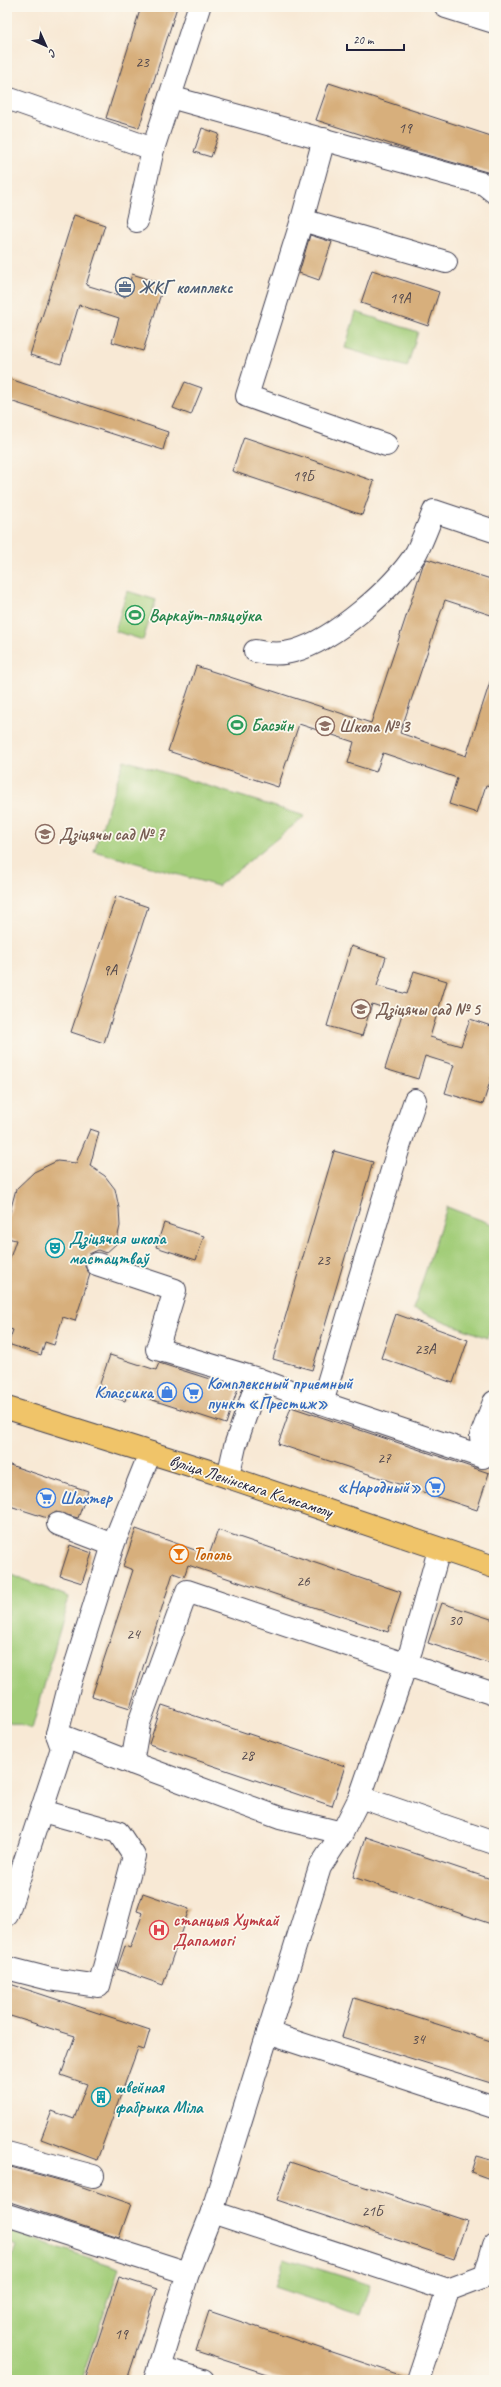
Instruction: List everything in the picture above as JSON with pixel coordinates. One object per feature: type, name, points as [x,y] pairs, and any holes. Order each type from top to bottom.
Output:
[{"type":"main road","name":"вуліца Ленінскага Камсамолу","points":[[7,1408],[228,1477],[439,1550],[494,1567]]},
{"type":"lane","points":[[137,221],[153,149],[199,7]]},
{"type":"lane","points":[[446,7],[494,22]]},
{"type":"lane","points":[[170,97],[484,184],[494,192]]},
{"type":"lane","points":[[7,98],[153,149]]},
{"type":"lane","points":[[324,139],[302,220],[247,396],[386,445]]},
{"type":"lane","points":[[302,220],[446,262]]},
{"type":"lane","points":[[255,651],[270,655],[295,651],[320,639],[376,599],[403,570],[416,553],[434,511],[494,531]]},
{"type":"lane","points":[[322,1403],[399,1147],[415,1100]]},
{"type":"lane","points":[[97,1264],[175,1290],[157,1349],[258,1379],[322,1403],[483,1457],[481,1436],[494,1402]]},
{"type":"lane","points":[[228,1477],[235,1446],[258,1379]]},
{"type":"lane","points":[[7,1915],[62,1748],[57,1734],[70,1683],[113,1545],[150,1453]]},
{"type":"lane","points":[[58,1524],[113,1545]]},
{"type":"lane","points":[[203,2380],[157,2373],[188,2272],[212,2212],[320,1867],[342,1833],[360,1797],[411,1650],[439,1550]]},
{"type":"lane","points":[[132,1763],[139,1723],[187,1591],[494,1694]]},
{"type":"lane","points":[[57,1734],[280,1818],[342,1833]]},
{"type":"lane","points":[[360,1797],[494,1843]]},
{"type":"lane","points":[[7,1968],[50,1979],[99,1986],[134,1856],[118,1832],[42,1811]]},
{"type":"lane","points":[[268,2033],[494,2107]]},
{"type":"lane","points":[[7,2153],[93,2176]]},
{"type":"lane","points":[[212,2212],[448,2290],[489,2278],[494,2244]]},
{"type":"lane","points":[[7,2215],[188,2272]]},
{"type":"lane","points":[[418,2380],[448,2290]]},
{"type":"green space","points":[[356,312],[418,332],[407,367],[345,348]]},
{"type":"green space","points":[[127,591],[156,600],[143,640],[115,631]]},
{"type":"green space","points":[[124,760],[305,816],[218,886],[94,851]]},
{"type":"green space","points":[[447,1207],[494,1225],[494,1320],[487,1338],[413,1309]]},
{"type":"green space","points":[[7,1573],[69,1597],[32,1729],[7,1721]]},
{"type":"green space","points":[[10,2231],[119,2268],[82,2380],[7,2380],[7,2270],[16,2246],[7,2242],[7,2233]]},
{"type":"green space","points":[[284,2258],[370,2285],[360,2315],[275,2287]]},
{"type":"building","points":[[141,7],[177,7],[139,128],[106,118]]},
{"type":"building","points":[[329,83],[494,137],[494,176],[487,172],[412,151],[316,120]]},
{"type":"building","points":[[202,128],[219,134],[211,157],[194,152]]},
{"type":"building","points":[[74,215],[105,225],[86,285],[125,297],[132,274],[164,284],[143,351],[112,342],[119,318],[79,305],[61,364],[30,355]]},
{"type":"building","points":[[310,235],[332,242],[319,280],[299,273]]},
{"type":"building","points":[[372,270],[439,292],[428,326],[361,303]]},
{"type":"building","points":[[7,378],[168,432],[163,450],[7,400]]},
{"type":"building","points":[[185,382],[202,388],[191,415],[173,408]]},
{"type":"building","points":[[244,437],[374,481],[362,515],[232,471]]},
{"type":"building","points":[[427,559],[494,580],[494,616],[445,600],[400,733],[466,756],[491,679],[494,680],[494,787],[486,785],[477,813],[449,804],[457,778],[383,753],[376,772],[348,763],[354,742],[299,724],[278,787],[168,751],[196,666],[371,723],[423,565]]},
{"type":"building","points":[[116,896],[148,907],[104,1043],[71,1032]]},
{"type":"building","points":[[351,946],[386,957],[377,986],[407,994],[414,971],[447,981],[430,1037],[461,1046],[470,1019],[494,1027],[494,1069],[483,1104],[445,1093],[454,1065],[425,1056],[418,1079],[385,1069],[402,1014],[372,1004],[362,1036],[327,1026]]},
{"type":"building","points":[[90,1129],[99,1132],[90,1166],[105,1176],[115,1189],[119,1208],[120,1226],[116,1244],[106,1253],[98,1250],[89,1254],[85,1260],[85,1267],[90,1274],[75,1321],[63,1317],[54,1345],[45,1342],[41,1355],[8,1344],[13,1330],[7,1328],[7,1267],[16,1240],[7,1238],[7,1223],[16,1189],[34,1172],[57,1161],[76,1163]]},
{"type":"building","points":[[334,1151],[373,1162],[312,1370],[273,1359]]},
{"type":"building","points":[[164,1223],[204,1236],[196,1260],[156,1247]]},
{"type":"building","points":[[396,1314],[468,1340],[453,1383],[381,1358]]},
{"type":"building","name":"Комплексный приемный пункт «Престиж»","points":[[110,1355],[156,1370],[159,1363],[238,1388],[226,1424],[128,1392],[125,1401],[97,1392]]},
{"type":"building","points":[[291,1407],[489,1473],[477,1510],[278,1444]]},
{"type":"building","name":"Шахтер","points":[[7,1464],[88,1491],[78,1518],[56,1512],[47,1518],[7,1505]]},
{"type":"building","points":[[136,1529],[209,1555],[218,1530],[401,1592],[388,1632],[188,1565],[184,1577],[173,1573],[130,1708],[92,1696],[133,1570],[123,1566]]},
{"type":"building","points":[[70,1545],[92,1553],[82,1583],[60,1576]]},
{"type":"building","points":[[442,1603],[494,1620],[494,1665],[428,1643]]},
{"type":"building","points":[[162,1705],[345,1766],[332,1806],[149,1744]]},
{"type":"building","points":[[366,1837],[494,1880],[494,1925],[353,1877]]},
{"type":"building","name":"станцыя Хуткай Дапамогі","points":[[143,1893],[189,1909],[163,1985],[117,1969],[125,1946],[130,1948],[143,1913],[137,1911]]},
{"type":"building","points":[[7,1983],[150,2030],[144,2050],[138,2048],[97,2160],[41,2139],[52,2111],[74,2119],[87,2084],[61,2075],[75,2036],[7,2015]]},
{"type":"building","points":[[354,1998],[494,2042],[494,2084],[342,2037]]},
{"type":"building","points":[[476,2156],[494,2161],[490,2179],[471,2172]]},
{"type":"building","points":[[290,2162],[467,2221],[454,2259],[277,2200]]},
{"type":"building","points":[[7,2166],[74,2184],[131,2204],[119,2238],[7,2201]]},
{"type":"building","points":[[119,2277],[157,2289],[127,2380],[85,2380]]},
{"type":"building","points":[[209,2311],[406,2377],[406,2380],[285,2380],[196,2351]]},
{"type":"place","name":"ЖКГ комплекс","points":[[125,287]]},
{"type":"place","name":"Варкаўт-пляцоўка","points":[[135,615]]},
{"type":"place","name":"Басэйн","points":[[237,725]]},
{"type":"place","name":"Школа № 3","points":[[325,726]]},
{"type":"place","name":"Дзіцячы сад № 7","points":[[45,834]]},
{"type":"place","name":"Дзіцячы сад № 5","points":[[361,1009]]},
{"type":"place","name":"Дзіцячая школа мастацтваў","points":[[55,1248]]},
{"type":"place","name":"Классика","points":[[167,1392]]},
{"type":"place","name":"Комплексный приемный пункт «Престиж»","points":[[193,1393]]},
{"type":"place","name":"«Народный»","points":[[435,1487]]},
{"type":"place","name":"Шахтер","points":[[46,1498]]},
{"type":"place","name":"Тополь","points":[[179,1554]]},
{"type":"place","name":"станцыя Хуткай Дапамогі","points":[[159,1930]]},
{"type":"place","name":"швейная фабрыка Міла","points":[[101,2097]]}]
